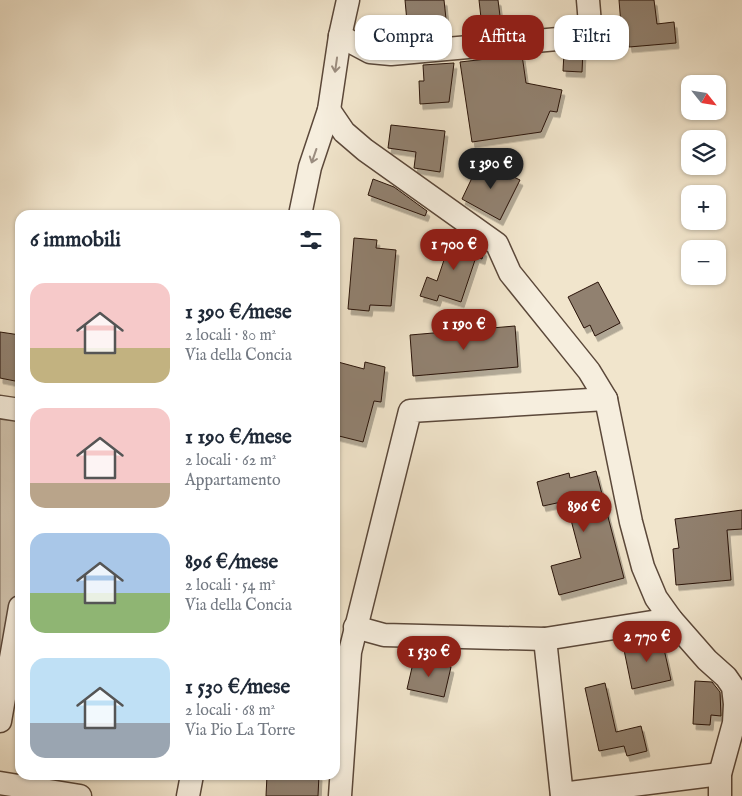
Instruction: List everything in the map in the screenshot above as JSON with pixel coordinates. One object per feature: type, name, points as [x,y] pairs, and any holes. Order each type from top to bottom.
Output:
[{"type":"street","points":[[301,210],[310,167],[330,110],[340,36],[348,0]]},
{"type":"street","points":[[340,36],[370,52],[391,54],[591,36],[588,0]]},
{"type":"street","points":[[330,110],[344,132],[365,150],[497,244],[510,273],[589,371],[606,399],[631,522],[643,567],[656,598],[671,620],[707,660],[726,677],[732,687],[735,704],[734,723],[720,785],[562,795],[545,639]]},
{"type":"street","points":[[340,796],[350,652],[410,412],[606,399]]},
{"type":"street","points":[[0,407],[15,409]]},
{"type":"street","points":[[355,627],[384,635],[545,639],[671,620]]},
{"type":"street","points":[[0,721],[15,636]]},
{"type":"street","points":[[188,796],[191,780]]},
{"type":"street","points":[[0,783],[80,796]]},
{"type":"shaded area","points":[[0,407],[15,409],[15,636],[0,721]]},
{"type":"building","points":[[405,0],[444,0],[446,15],[406,15]]},
{"type":"building","points":[[479,0],[498,0],[500,15],[481,15]]},
{"type":"building","points":[[619,0],[654,0],[657,24],[674,22],[676,43],[629,47],[629,15],[620,15]]},
{"type":"building","points":[[523,60],[526,83],[562,90],[557,112],[550,111],[541,132],[472,142],[460,62]]},
{"type":"building","points":[[564,60],[583,60],[582,72],[563,71]]},
{"type":"building","points":[[454,63],[449,102],[420,104],[419,81],[424,81],[423,65]]},
{"type":"building","points":[[391,125],[445,131],[440,172],[414,168],[416,152],[388,148]]},
{"type":"building","points":[[480,161],[520,180],[500,220],[462,199]]},
{"type":"building","points":[[373,179],[394,187],[427,211],[425,216],[368,195]]},
{"type":"building","points":[[453,233],[464,237],[484,251],[482,259],[476,257],[461,302],[439,295],[437,301],[420,296],[427,277],[437,281]]},
{"type":"building","points":[[354,238],[377,240],[376,248],[396,250],[391,306],[370,305],[369,311],[348,309]]},
{"type":"building","points":[[598,282],[620,323],[595,336],[590,325],[584,328],[568,297]]},
{"type":"building","points":[[515,326],[518,367],[413,376],[410,335]]},
{"type":"building","points":[[0,332],[15,334],[15,381],[0,378]]},
{"type":"building","points":[[365,362],[385,367],[381,402],[374,401],[363,442],[340,436],[340,363],[364,369]]},
{"type":"building","points":[[596,471],[624,578],[559,595],[551,566],[581,558],[566,501],[543,506],[537,482],[569,473],[570,478]]},
{"type":"building","points":[[742,510],[742,529],[727,530],[731,580],[676,585],[673,549],[679,548],[675,519]]},
{"type":"building","points":[[661,636],[671,680],[632,689],[623,645]]},
{"type":"building","points":[[414,659],[451,667],[444,697],[407,689]]},
{"type":"building","points":[[695,681],[712,682],[720,692],[721,716],[711,715],[710,725],[693,724]]},
{"type":"building","points":[[605,683],[616,732],[641,726],[647,751],[627,756],[624,746],[599,751],[585,688]]},
{"type":"building","points":[[267,780],[319,780],[318,796],[266,796]]}]
